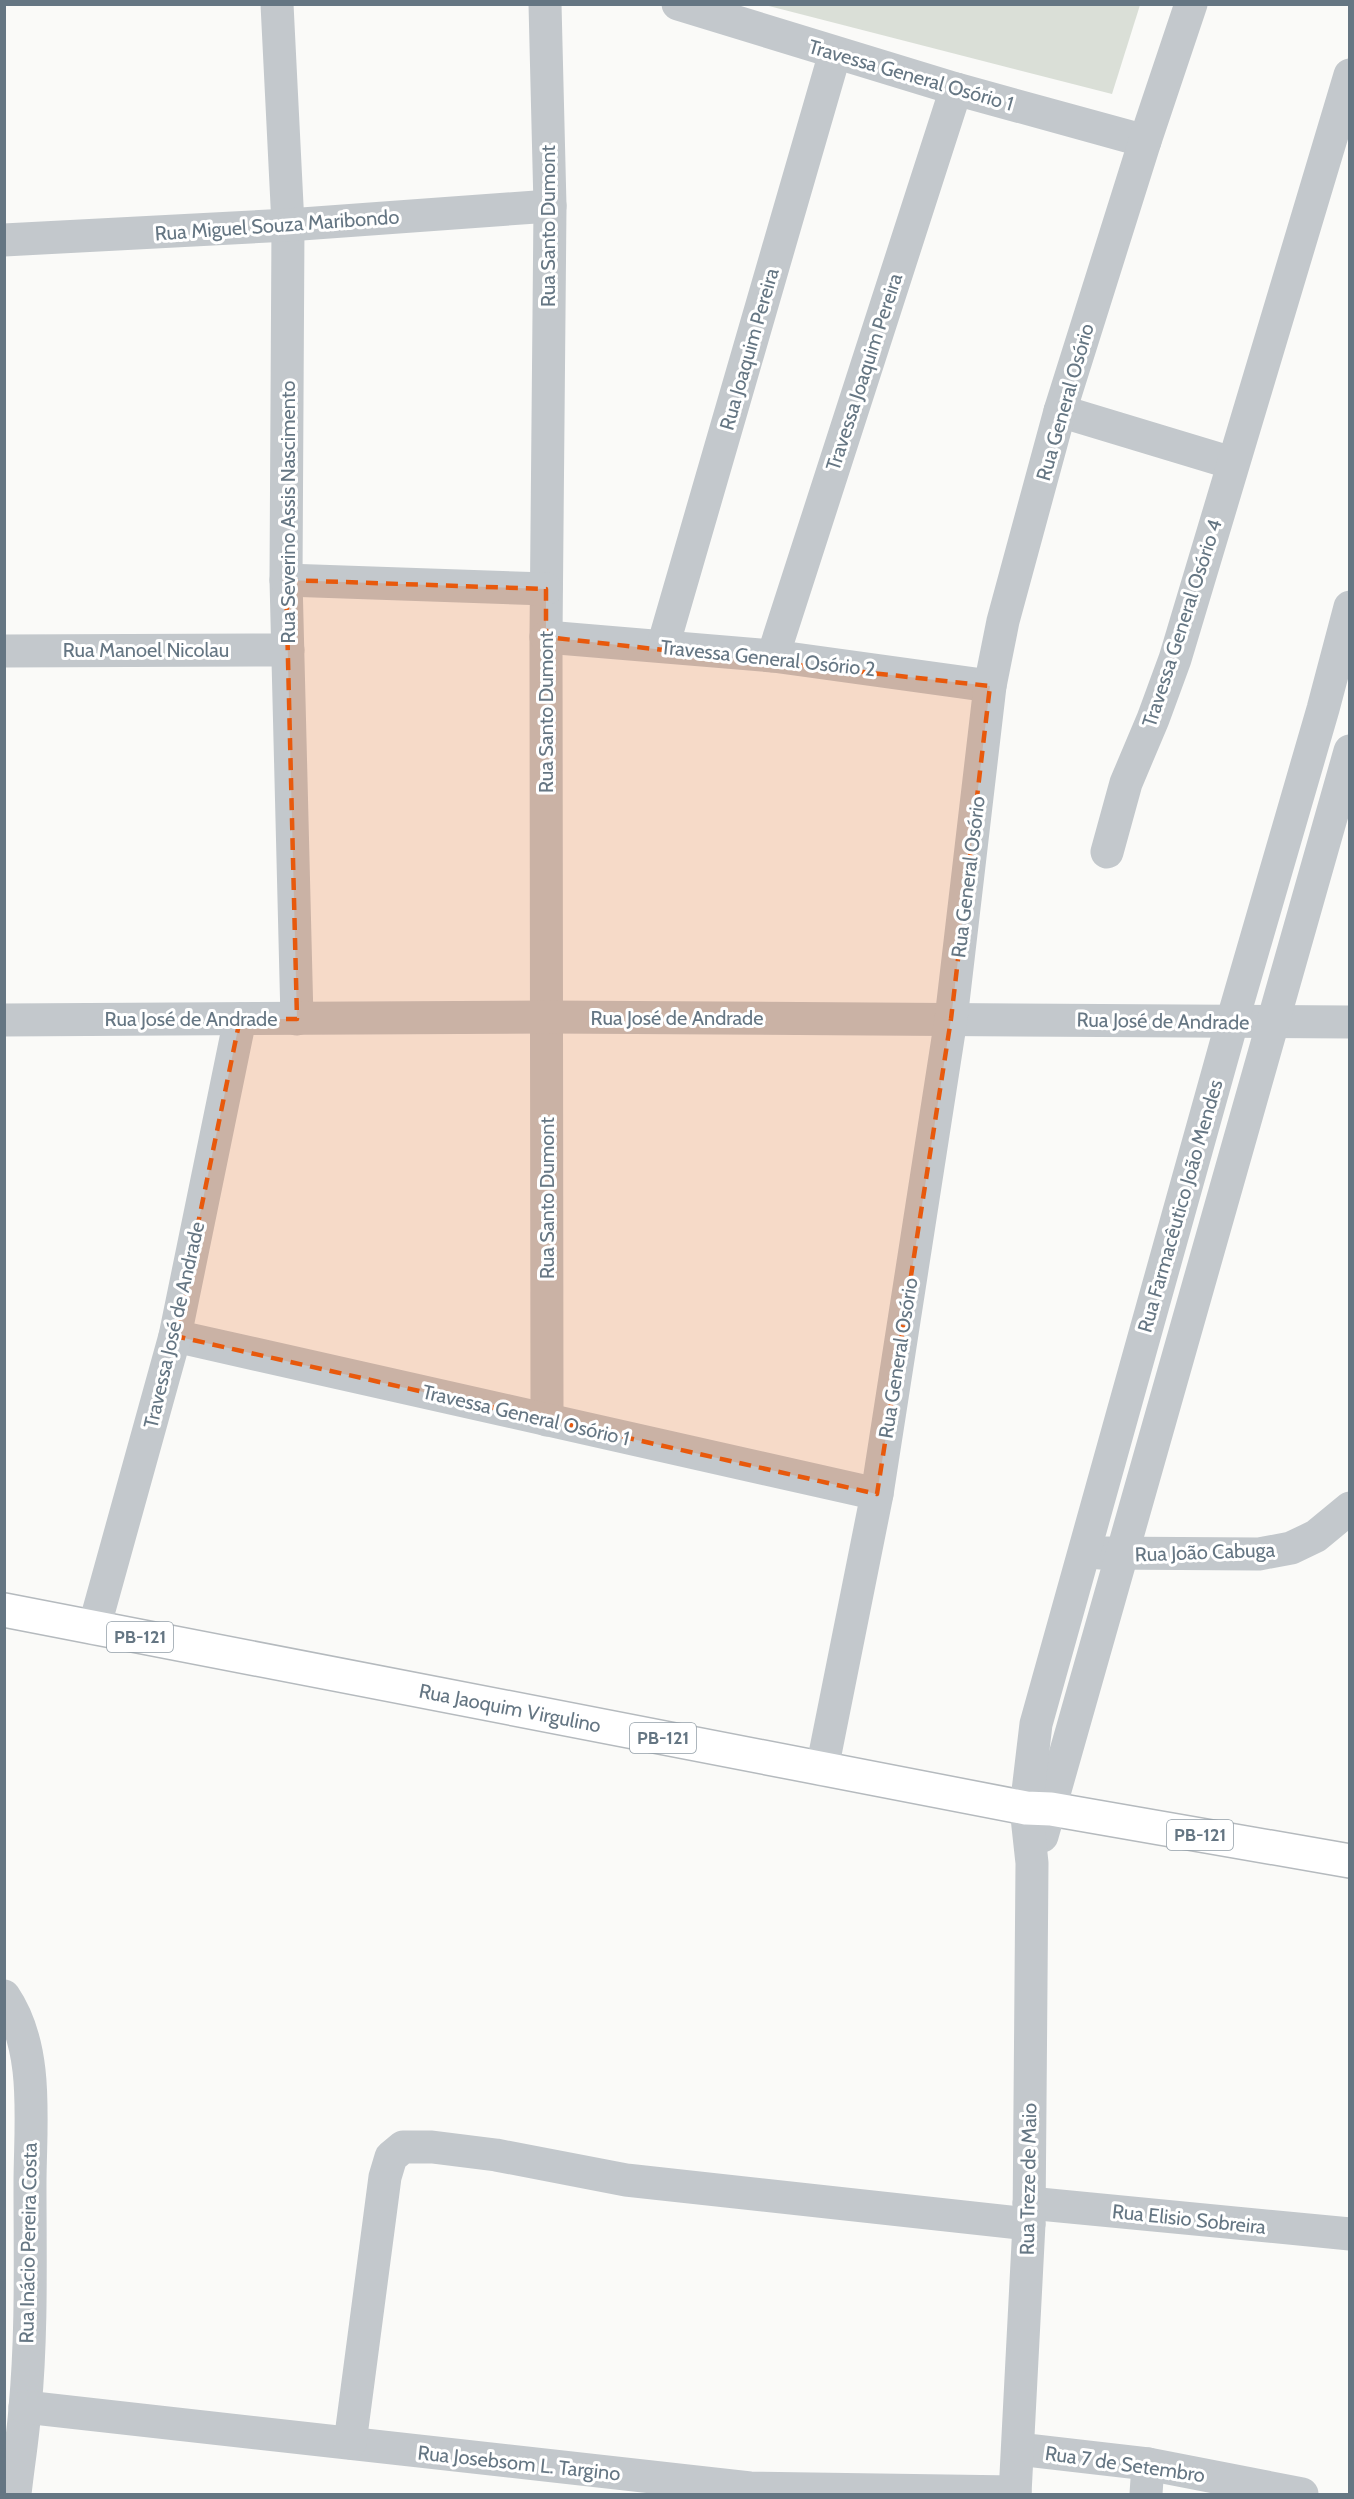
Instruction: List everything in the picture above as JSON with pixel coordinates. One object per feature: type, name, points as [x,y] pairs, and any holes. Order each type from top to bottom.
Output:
[{"type":"main road","name":"Rua Jaoquim Virgulino","points":[[4,1610],[822,1769],[1038,1808]]},
{"type":"main road","name":"PB-121","points":[[1038,1808],[1350,1861]]},
{"type":"street","name":"Rua Severino Assis Nascimento","points":[[277,4],[288,225],[286,580],[297,1019]]},
{"type":"street","name":"Rua Santo Dumont","points":[[545,4],[550,207],[546,589],[547,1420]]},
{"type":"street","name":"Travessa General Osório 1","points":[[678,4],[956,89],[1145,141]]},
{"type":"street","name":"Rua General Osório","points":[[822,1769],[877,1494],[951,1019],[990,686],[1003,621],[1060,411],[1145,141],[1191,4]]},
{"type":"street","name":"Rua Joaquim Pereira","points":[[663,646],[835,52]]},
{"type":"street","name":"Travessa General Osório 4","points":[[1107,852],[1126,783],[1175,658],[1350,75]]},
{"type":"street","name":"Travessa Joaquim Pereira","points":[[773,656],[956,89]]},
{"type":"street","name":"Rua Miguel Souza Maribondo","points":[[4,240],[288,225],[550,207]]},
{"type":"street","points":[[1060,411],[1232,463]]},
{"type":"street","points":[[286,580],[546,589]]},
{"type":"street","name":"Rua Farmacêutico João Mendes","points":[[1038,1808],[1036,1724],[1232,1022],[1336,707],[1350,607]]},
{"type":"street","name":"Travessa General Osório 2","points":[[546,637],[773,656],[990,686]]},
{"type":"street","name":"Rua Manoel Nicolau","points":[[4,651],[288,650]]},
{"type":"street","name":"Rua Farmacêutico João Mendes","points":[[1038,1808],[1122,1554],[1350,751]]},
{"type":"street","name":"Rua José de Andrade","points":[[4,1020],[547,1017],[1350,1022]]},
{"type":"street","name":"Travessa José de Andrade","points":[[94,1628],[175,1336],[240,1019]]},
{"type":"street","name":"Travessa General Osório 1","points":[[175,1336],[877,1494]]},
{"type":"street","name":"Rua João Cabuga","points":[[1083,1552],[1259,1554],[1291,1548],[1316,1536],[1350,1508]]},
{"type":"street","name":"Rua Treze de Maio","points":[[1015,2493],[1029,2213],[1032,1863],[1038,1808]]},
{"type":"street","name":"Rua Inácio Pereira Costa","points":[[4,1996],[14,2013],[25,2043],[30,2084],[30,2260],[25,2407],[15,2494]]},
{"type":"street","name":"Rua Elisio Sobreira","points":[[350,2443],[385,2176],[391,2157],[403,2147],[432,2147],[496,2155],[626,2180],[1029,2213],[1350,2234]]},
{"type":"street","name":"Rua Josebsom L. Targino","points":[[25,2407],[750,2488],[1015,2493]]},
{"type":"street","name":"Rua 7 de Setembro","points":[[1018,2449],[1147,2479],[1302,2494]]},
{"type":"highlighted area","points":[[286,580],[546,589],[546,637],[990,686],[951,1019],[877,1494],[175,1336],[240,1019],[297,1019]]},
{"type":"shaded area","points":[[765,5],[1140,5],[1112,94]]}]
